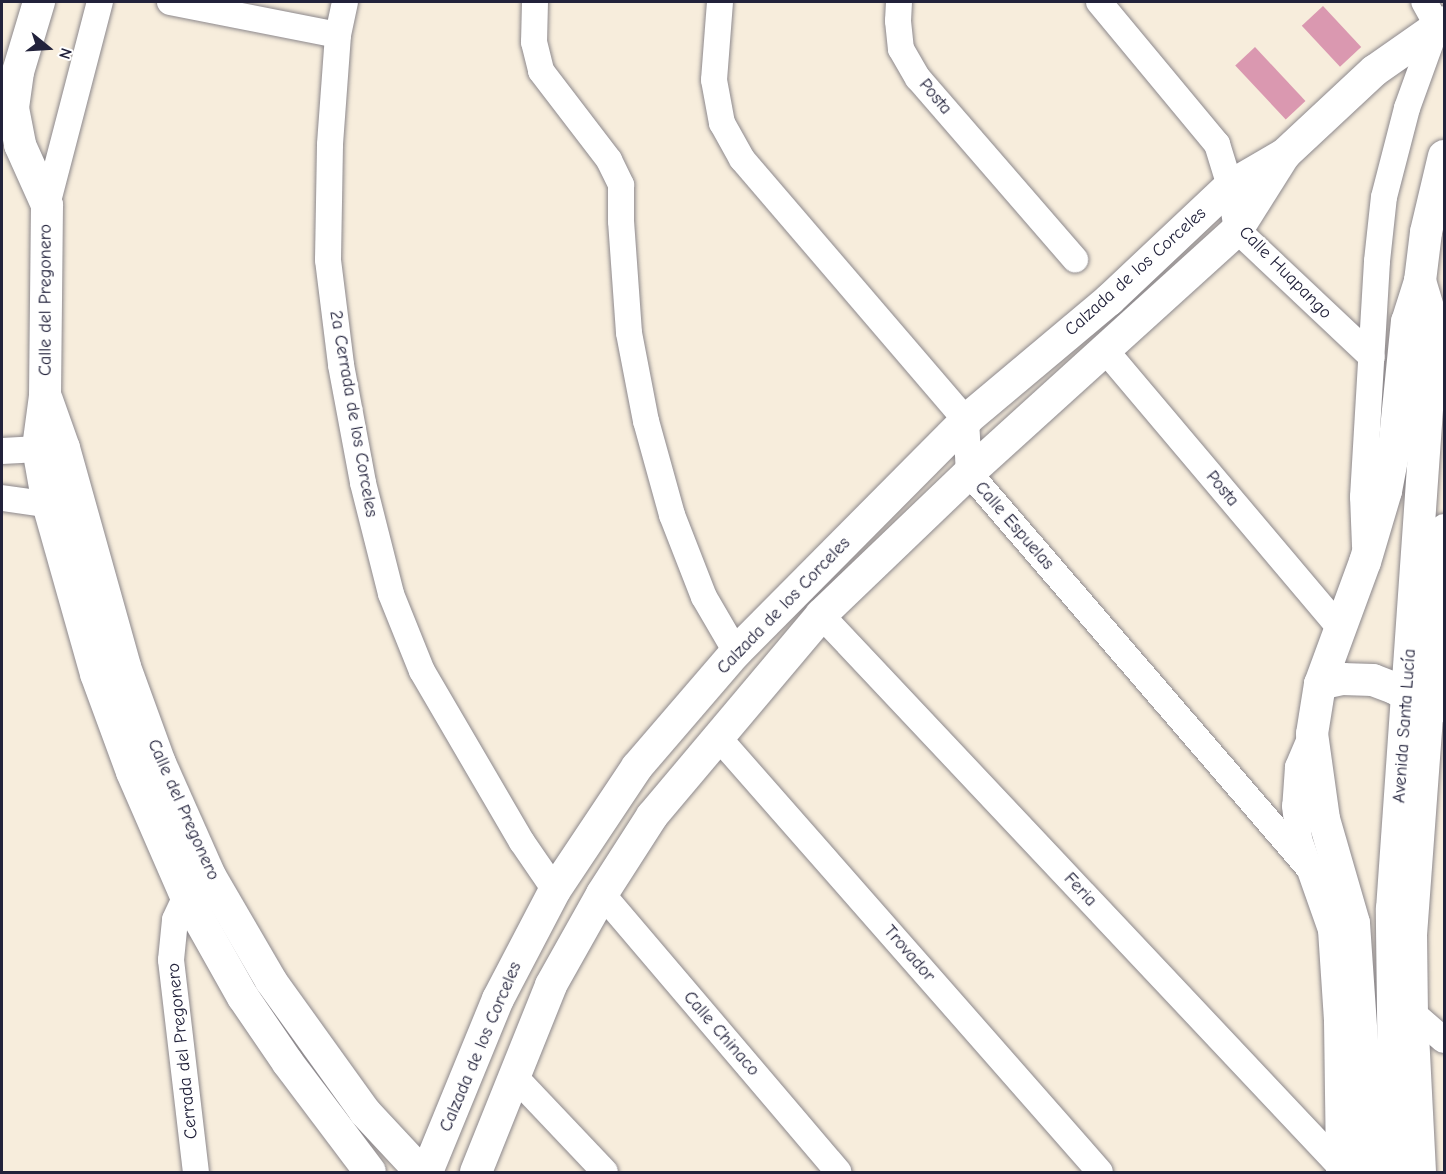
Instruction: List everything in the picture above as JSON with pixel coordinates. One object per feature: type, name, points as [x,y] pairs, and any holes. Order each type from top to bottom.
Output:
[{"type":"street","name":"Calle del Pregonero","points":[[39,2],[18,72],[13,108],[20,145],[47,205]]},
{"type":"street","name":"Calle del Pregonero","points":[[99,2],[47,205],[45,396],[51,448],[48,504],[96,674],[132,772],[186,896],[243,997],[288,1064],[370,1173]]},
{"type":"street","points":[[170,2],[338,35]]},
{"type":"street","name":"2a Cerrada de los Corceles","points":[[345,2],[338,35],[330,145],[328,260],[341,365],[366,494],[392,594],[422,671],[522,842],[555,890]]},
{"type":"street","points":[[535,2],[534,42],[540,71],[609,160],[621,185],[621,221],[629,333],[646,422],[672,515],[704,597],[736,652]]},
{"type":"street","points":[[720,2],[714,80],[722,123],[742,159],[966,420]]},
{"type":"street","name":"Posta","points":[[899,2],[898,21],[901,49],[918,78],[1075,259]]},
{"type":"street","name":"Calle Huapango","points":[[1099,2],[1217,144],[1230,186],[1237,230],[1372,357]]},
{"type":"street","name":"Calzada de los Corceles","points":[[427,1173],[498,999],[555,890],[637,767],[736,652],[966,420],[1109,300],[1230,186],[1285,154],[1435,16]]},
{"type":"street","name":"Avenida Santa Lucía","points":[[1365,562],[1363,497],[1376,272],[1384,197],[1407,108],[1435,16]]},
{"type":"street","name":"Calzada de los Corceles","points":[[476,1173],[551,985],[602,894],[652,816],[821,615],[969,473],[1237,230],[1285,154]]},
{"type":"street","name":"Avenida Santa Lucía","points":[[1347,1170],[1331,930],[1299,838],[1295,806],[1298,767],[1312,734],[1320,684],[1365,562],[1386,491],[1395,439],[1407,322],[1420,281],[1426,232],[1444,156]]},
{"type":"street","name":"Avenida Santa Lucía","points":[[1420,281],[1434,324],[1420,703],[1437,763],[1414,935],[1415,1016],[1423,1173]]},
{"type":"street","name":"Posta","points":[[1105,350],[1340,628]]},
{"type":"street","name":"Calle Espuelas","points":[[966,420],[969,473],[1308,867]]},
{"type":"street","name":"Calle del Pregonero","points":[[51,448],[82,510],[125,667],[160,763],[210,876],[271,981],[365,1112],[421,1173]]},
{"type":"street","points":[[2,451],[51,448]]},
{"type":"street","points":[[2,498],[82,510]]},
{"type":"street","name":"Avenida Santa Lucía","points":[[1395,1173],[1392,909],[1444,527]]},
{"type":"street","name":"Feria","points":[[821,615],[1347,1170]]},
{"type":"street","points":[[1320,684],[1342,679],[1382,682],[1420,703]]},
{"type":"street","name":"Avenida Santa Lucía","points":[[1312,734],[1324,819],[1354,923],[1364,1070],[1347,1170]]},
{"type":"street","name":"Trovador","points":[[717,736],[1101,1173]]},
{"type":"street","name":"Calle Chinaco","points":[[602,894],[839,1173]]},
{"type":"street","name":"Cerrada del Pregonero","points":[[186,896],[175,920],[171,960],[196,1173]]},
{"type":"street","points":[[1415,1016],[1444,1040]]},
{"type":"street","points":[[514,1076],[605,1173]]},
{"type":"building","points":[[1323,6],[1361,47],[1340,67],[1302,26]]},
{"type":"building","points":[[1255,47],[1305,101],[1286,120],[1235,65]]}]
